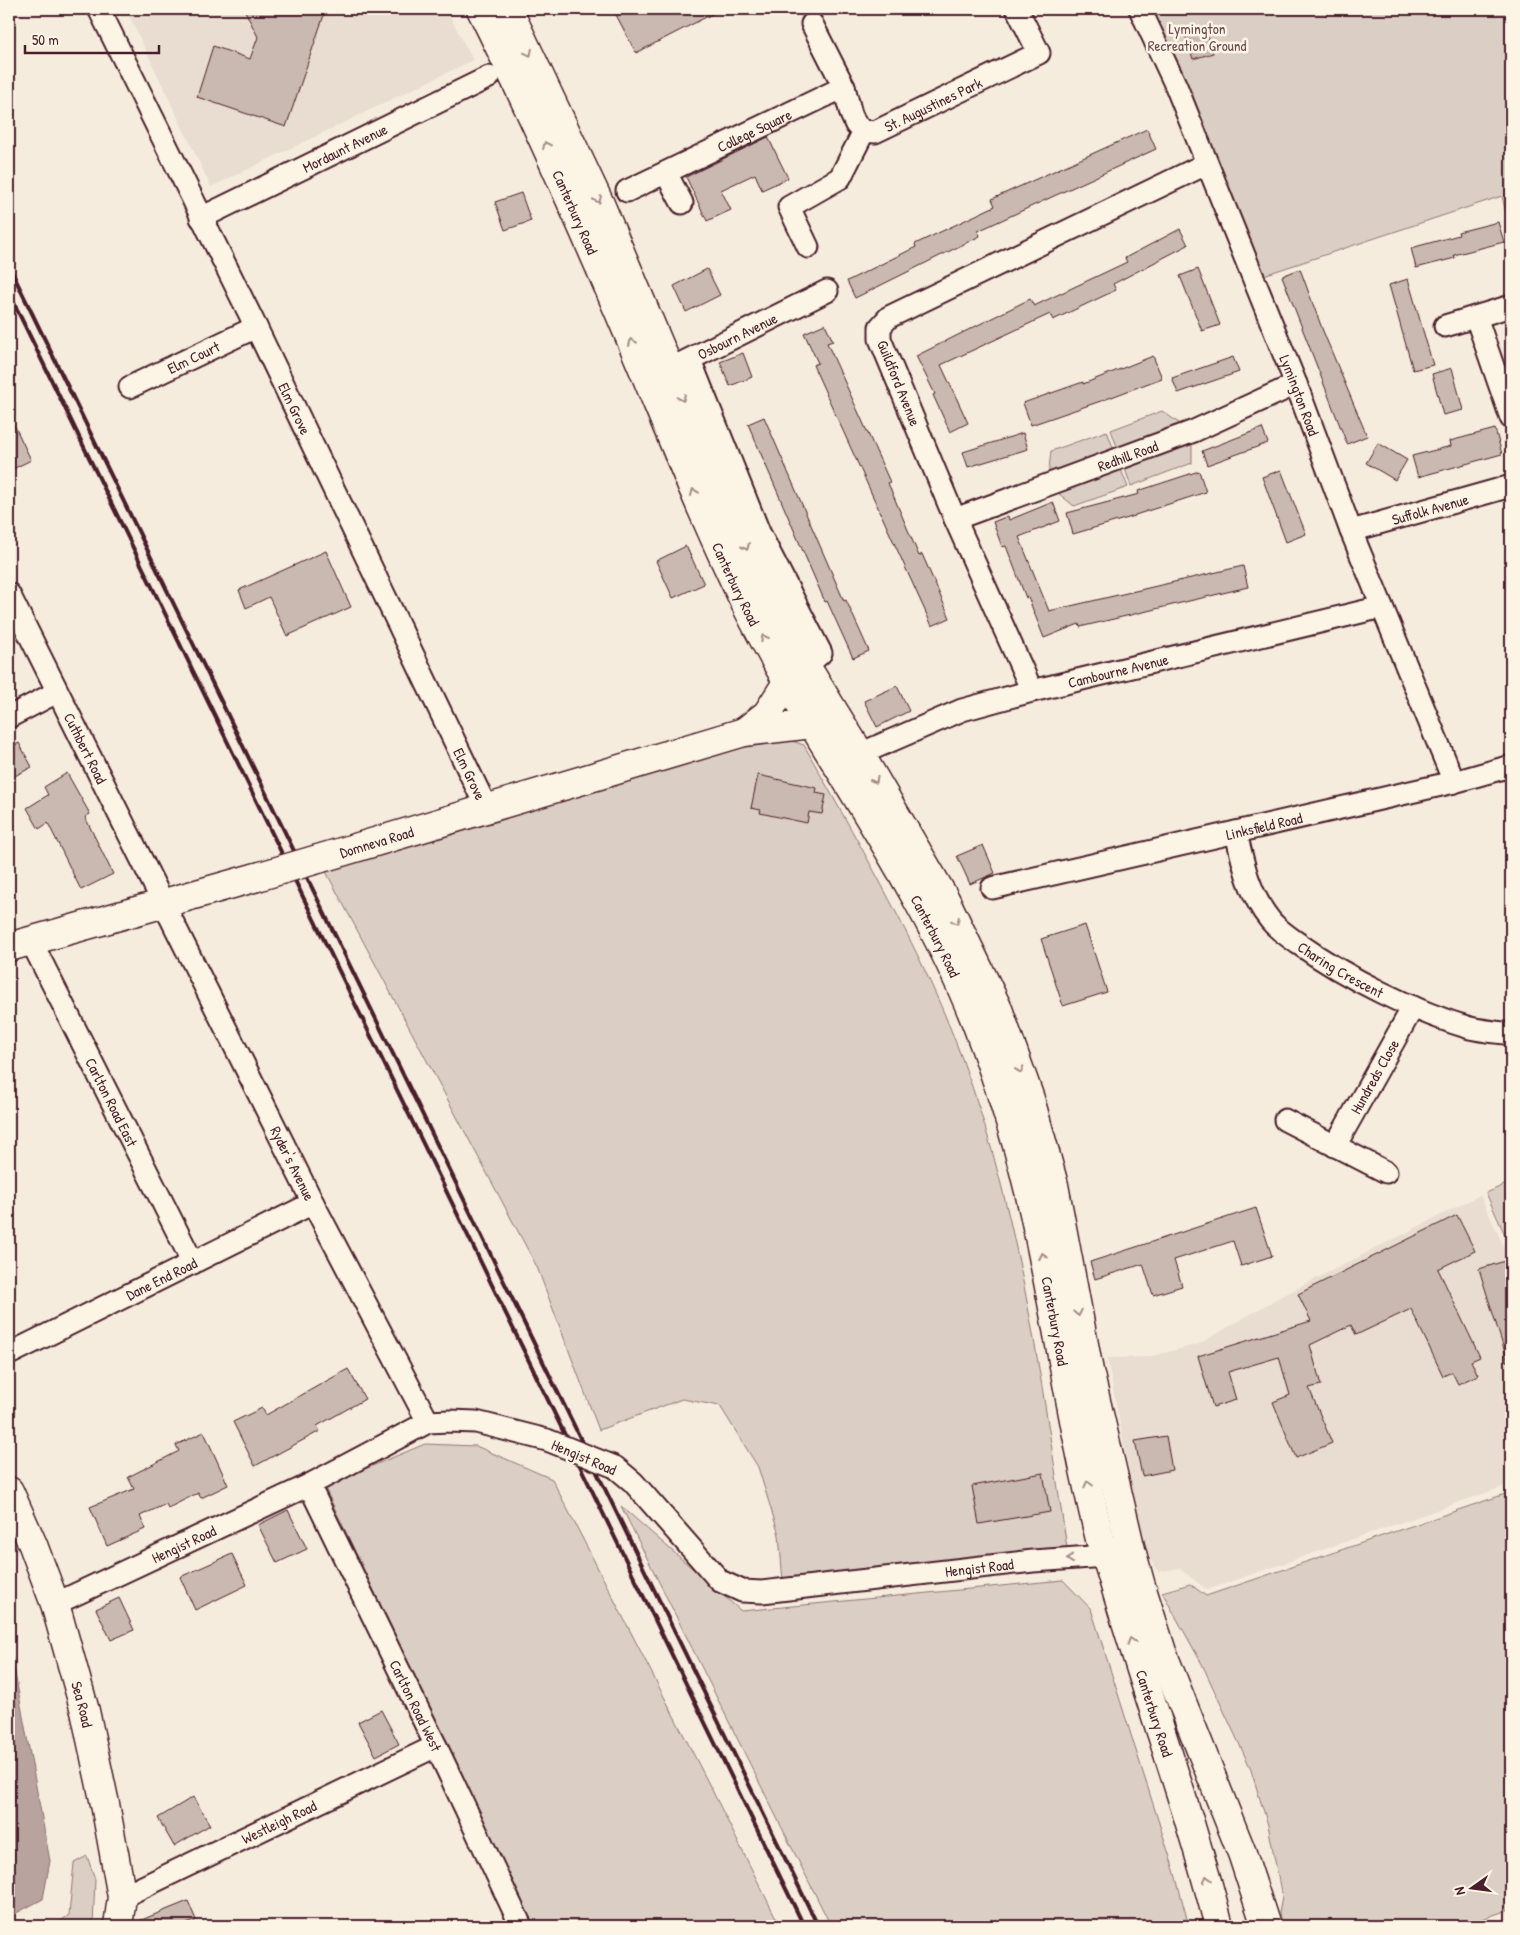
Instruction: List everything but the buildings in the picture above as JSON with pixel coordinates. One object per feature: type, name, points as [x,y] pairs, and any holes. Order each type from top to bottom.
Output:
[{"type":"main road","name":"Canterbury Road","points":[[481,9],[578,216],[669,369]]},
{"type":"main road","name":"Canterbury Road","points":[[508,9],[600,204],[669,369],[698,502],[747,607],[860,754],[945,899],[998,1009],[1030,1099],[1054,1185],[1089,1371],[1130,1546],[1162,1652],[1242,1853],[1266,1926]]},
{"type":"main road","name":"Canterbury Road","points":[[797,674],[812,724],[925,911],[974,1019],[1007,1106],[1034,1209],[1068,1392],[1102,1545],[1137,1661],[1202,1858],[1219,1926]]},
{"type":"main road","name":"Domneva Road","points":[[744,732],[767,714],[797,674]]},
{"type":"main road","name":"Domneva Road","points":[[20,944],[257,877],[744,732],[812,724]]},
{"type":"main road","name":"Sea Road","points":[[9,1491],[33,1545],[55,1604],[87,1720],[122,1897],[118,1926]]},
{"type":"street","name":"Elm Grove","points":[[99,9],[256,327],[487,809]]},
{"type":"street","name":"St. Augustines Park","points":[[812,24],[844,87],[856,125],[864,131],[876,132],[1039,53],[1017,9]]},
{"type":"street","name":"Lymington Road","points":[[1140,9],[1176,86],[1296,384],[1351,531],[1454,782]]},
{"type":"street","name":"Mordaunt Avenue","points":[[201,218],[489,77]]},
{"type":"street","name":"College Square","points":[[627,191],[844,87]]},
{"type":"street","points":[[808,247],[789,207],[840,178],[864,131]]},
{"type":"street","name":"Guildford Avenue","points":[[1032,691],[955,519],[880,339],[880,327],[889,317],[1206,164]]},
{"type":"street","points":[[666,173],[682,203]]},
{"type":"street","name":"Osbourn Avenue","points":[[669,369],[827,291]]},
{"type":"street","points":[[1445,326],[1511,306]]},
{"type":"street","points":[[1476,317],[1511,418]]},
{"type":"street","name":"Elm Court","points":[[130,387],[256,327]]},
{"type":"street","name":"Canterbury Road","points":[[669,369],[759,532],[821,653],[797,674]]},
{"type":"street","name":"Redhill Road","points":[[955,519],[1194,431],[1296,384]]},
{"type":"street","name":"Suffolk Avenue","points":[[1351,531],[1511,486]]},
{"type":"street","name":"Cuthbert Road","points":[[9,594],[162,903]]},
{"type":"street","name":"Cambourne Avenue","points":[[860,754],[962,710],[1032,691],[1382,607]]},
{"type":"street","points":[[9,717],[57,692]]},
{"type":"street","name":"Linksfield Road","points":[[992,888],[1017,888],[1236,832],[1454,782],[1511,766]]},
{"type":"street","name":"Charing Crescent","points":[[1236,832],[1247,879],[1258,902],[1271,921],[1315,955],[1356,979],[1413,1007],[1470,1028],[1511,1034]]},
{"type":"street","name":"Ryder's Avenue","points":[[162,903],[314,1203],[428,1422]]},
{"type":"street","name":"Carlton Road East","points":[[20,944],[193,1263]]},
{"type":"street","name":"Hundreds Close","points":[[1335,1146],[1413,1007]]},
{"type":"street","points":[[1285,1120],[1386,1172]]},
{"type":"street","name":"Dane End Road","points":[[9,1354],[314,1203]]},
{"type":"street","name":"Hengist Road","points":[[55,1604],[310,1485],[428,1422],[449,1420],[476,1422],[547,1440],[615,1467],[632,1482],[720,1581],[742,1591],[762,1592],[1033,1561],[1106,1556]]},
{"type":"street","name":"Carlton Road West","points":[[310,1485],[521,1926]]},
{"type":"street","name":"Westleigh Road","points":[[122,1897],[436,1746]]},
{"type":"shaded area","points":[[126,9],[446,9],[473,60],[211,187]]},
{"type":"shaded area","points":[[1480,1195],[1511,1262],[1511,1484],[1207,1590],[1179,1568],[1158,1572],[1144,1547],[1107,1358],[1148,1357],[1199,1344],[1280,1297]]},
{"type":"shaded area","points":[[9,1641],[50,1861],[43,1899],[9,1917]]},
{"type":"green space","name":"Lymington Recreation Ground","points":[[1152,9],[1511,9],[1511,236],[1502,196],[1264,275],[1182,70]]},
{"type":"green space","points":[[1162,411],[1186,428],[1119,452],[1111,430]]},
{"type":"green space","points":[[1107,431],[1115,453],[1048,478],[1051,451]]},
{"type":"green space","points":[[1192,438],[1192,463],[1131,486],[1123,463]]},
{"type":"green space","points":[[1119,465],[1128,487],[1074,506],[1053,489]]},
{"type":"green space","points":[[777,736],[804,745],[862,848],[917,953],[949,1025],[973,1089],[993,1153],[1024,1285],[1068,1554],[783,1581],[779,1535],[758,1467],[720,1406],[682,1399],[599,1430],[537,1267],[324,868]]},
{"type":"green space","points":[[1511,1182],[1511,1248],[1486,1193]]},
{"type":"green space","points":[[425,1444],[476,1446],[552,1479],[780,1926],[534,1926],[324,1486]]},
{"type":"green space","points":[[1511,1492],[1511,1909],[1461,1926],[1282,1926],[1279,1913],[1282,1897],[1268,1825],[1250,1767],[1202,1664],[1162,1592],[1190,1584],[1206,1596]]},
{"type":"green space","points":[[621,1506],[741,1611],[1063,1580],[1091,1609],[1174,1870],[1189,1926],[831,1926]]},
{"type":"green space","points":[[87,1856],[95,1879],[93,1926],[54,1926],[69,1915],[74,1863]]},
{"type":"railway","points":[[9,266],[818,1926]]},
{"type":"railway","points":[[9,293],[804,1926]]}]
